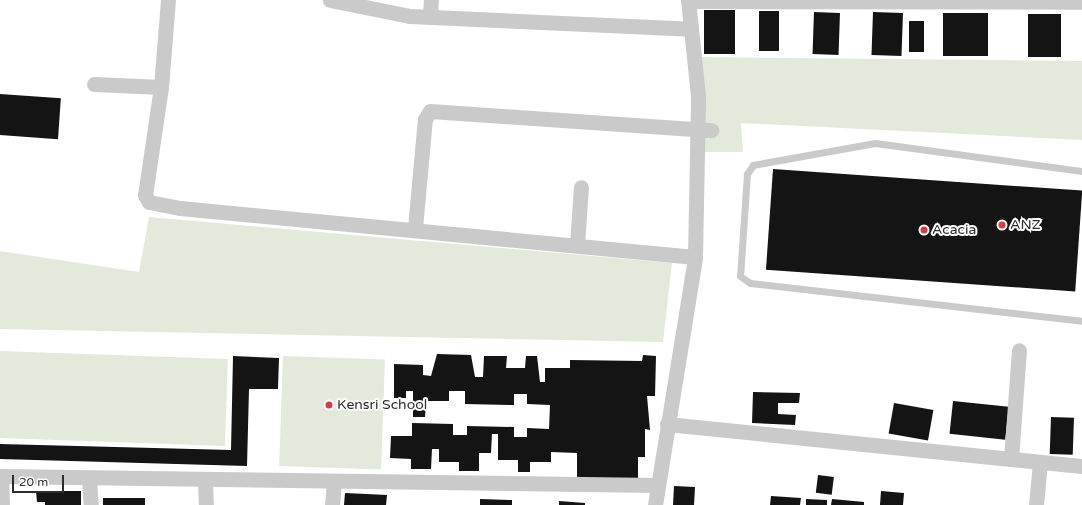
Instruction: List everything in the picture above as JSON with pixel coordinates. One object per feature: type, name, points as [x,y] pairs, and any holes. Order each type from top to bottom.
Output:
[{"type":"street","points":[[168,0],[161,87],[145,194],[149,202],[180,208],[415,228],[695,257]]},
{"type":"street","points":[[330,0],[430,17],[691,29]]},
{"type":"street","points":[[430,17],[431,0]]},
{"type":"street","points":[[655,505],[695,257],[704,130],[688,0],[1073,2]]},
{"type":"street","points":[[94,84],[161,87]]},
{"type":"street","points":[[415,228],[425,119],[430,111],[438,108],[704,130]]},
{"type":"street","points":[[577,245],[581,187]]},
{"type":"street","points":[[1011,459],[1019,350]]},
{"type":"street","points":[[668,424],[1082,466]]},
{"type":"street","points":[[1036,505],[1040,462]]},
{"type":"street","points":[[2,505],[1,476],[90,479],[658,485]]},
{"type":"street","points":[[90,479],[91,505]]},
{"type":"street","points":[[206,480],[206,505]]},
{"type":"street","points":[[332,505],[334,482]]},
{"type":"lane","points":[[1082,171],[875,143],[753,165],[747,174],[740,276],[750,283],[1082,320]]},
{"type":"shaded area","points":[[698,57],[1082,61],[1082,140],[741,123],[743,152],[703,152]]},
{"type":"shaded area","points":[[149,217],[672,263],[663,342],[0,329],[0,251],[139,272]]},
{"type":"shaded area","points":[[0,351],[228,359],[225,446],[0,438]]},
{"type":"shaded area","points":[[283,356],[385,360],[381,469],[279,466]]},
{"type":"building","points":[[704,10],[735,10],[735,54],[704,54]]},
{"type":"building","points":[[759,11],[779,11],[779,51],[759,51]]},
{"type":"building","points":[[814,12],[840,13],[839,55],[813,54]]},
{"type":"building","points":[[873,12],[903,13],[901,56],[871,55]]},
{"type":"building","points":[[943,13],[988,13],[988,56],[943,56]]},
{"type":"building","points":[[1028,14],[1061,14],[1061,57],[1028,57]]},
{"type":"building","points":[[909,21],[924,21],[924,52],[909,52]]},
{"type":"building","points":[[0,94],[61,98],[58,139],[0,135]]},
{"type":"building","name":"Acacia","points":[[773,169],[1082,191],[1075,291],[766,270]]},
{"type":"building","points":[[437,354],[471,355],[475,377],[483,377],[484,356],[507,356],[506,368],[525,368],[526,356],[537,356],[540,382],[545,382],[545,368],[570,368],[570,360],[642,361],[643,355],[656,356],[655,396],[647,396],[650,430],[645,429],[645,457],[638,457],[638,480],[577,478],[577,453],[551,452],[551,462],[530,462],[530,472],[518,472],[518,460],[498,460],[498,434],[492,434],[491,453],[479,453],[479,471],[459,471],[459,462],[439,462],[439,449],[432,449],[431,469],[411,469],[411,459],[390,458],[391,436],[412,436],[412,423],[453,424],[453,435],[467,435],[467,426],[514,427],[514,437],[527,437],[527,428],[549,429],[550,405],[527,404],[527,394],[514,394],[514,405],[465,404],[465,391],[449,391],[449,401],[426,401],[425,417],[413,417],[413,391],[406,391],[406,398],[394,398],[394,364],[423,365],[423,375],[431,376]]},
{"type":"building","points":[[233,356],[279,358],[278,389],[249,389],[247,466],[0,459],[0,444],[231,450]]},
{"type":"building","points":[[753,392],[800,393],[799,403],[778,403],[778,414],[796,415],[795,425],[752,423]]},
{"type":"building","points":[[953,401],[1009,407],[1005,440],[950,434]]},
{"type":"building","points":[[894,403],[933,410],[928,440],[889,434]]},
{"type":"building","points":[[1051,417],[1074,418],[1073,455],[1050,454]]},
{"type":"building","points":[[818,475],[834,477],[832,495],[816,493]]},
{"type":"building","points":[[674,486],[695,487],[694,505],[673,505]]},
{"type":"building","points":[[36,491],[81,491],[81,505],[45,505],[45,502],[37,502]]},
{"type":"building","points":[[881,491],[904,493],[903,505],[880,505]]},
{"type":"building","points":[[345,493],[387,495],[386,505],[344,505]]},
{"type":"building","points":[[771,496],[801,498],[800,505],[770,505]]},
{"type":"building","points":[[103,498],[145,498],[145,505],[103,505]]},
{"type":"building","points":[[480,499],[512,500],[512,505],[480,505]]},
{"type":"building","points":[[806,499],[827,500],[827,505],[806,505]]},
{"type":"building","points":[[832,499],[864,502],[864,505],[831,505]]},
{"type":"building","points":[[559,501],[585,503],[585,505],[559,505]]},
{"type":"place","name":"ANZ","points":[[1002,225]]},
{"type":"place","name":"Acacia","points":[[924,230]]},
{"type":"place","name":"Kensri School","points":[[329,405]]}]
